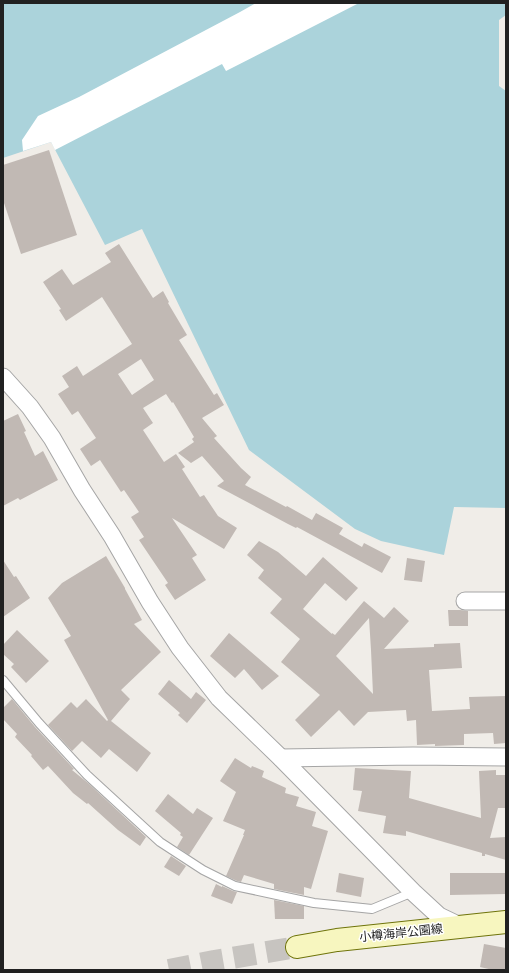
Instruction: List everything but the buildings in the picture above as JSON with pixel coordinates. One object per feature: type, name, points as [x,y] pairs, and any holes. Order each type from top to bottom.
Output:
[{"type":"main road","name":"小樽海岸公園線","points":[[297,947],[336,940],[506,922]]},
{"type":"street","points":[[3,378],[30,406],[52,438],[82,490],[112,536],[150,602],[180,648],[219,698],[281,758],[413,892],[439,916],[462,926]]},
{"type":"street","points":[[464,601],[506,601]]},
{"type":"street","points":[[281,758],[413,756],[506,757]]},
{"type":"lane","points":[[3,680],[39,723],[87,776],[160,842],[203,870],[235,886],[314,903],[372,909],[413,892]]},
{"type":"water","points":[[3,3],[506,3],[506,15],[499,20],[499,86],[506,91],[506,508],[454,507],[444,555],[381,541],[355,529],[249,450],[142,229],[105,245],[51,142],[3,158]]},
{"type":"pier","points":[[256,3],[359,3],[226,71],[222,64],[55,150],[51,142],[23,151],[22,140],[38,116],[79,97]]},
{"type":"tunnel","points":[[169,970],[297,947]]}]
